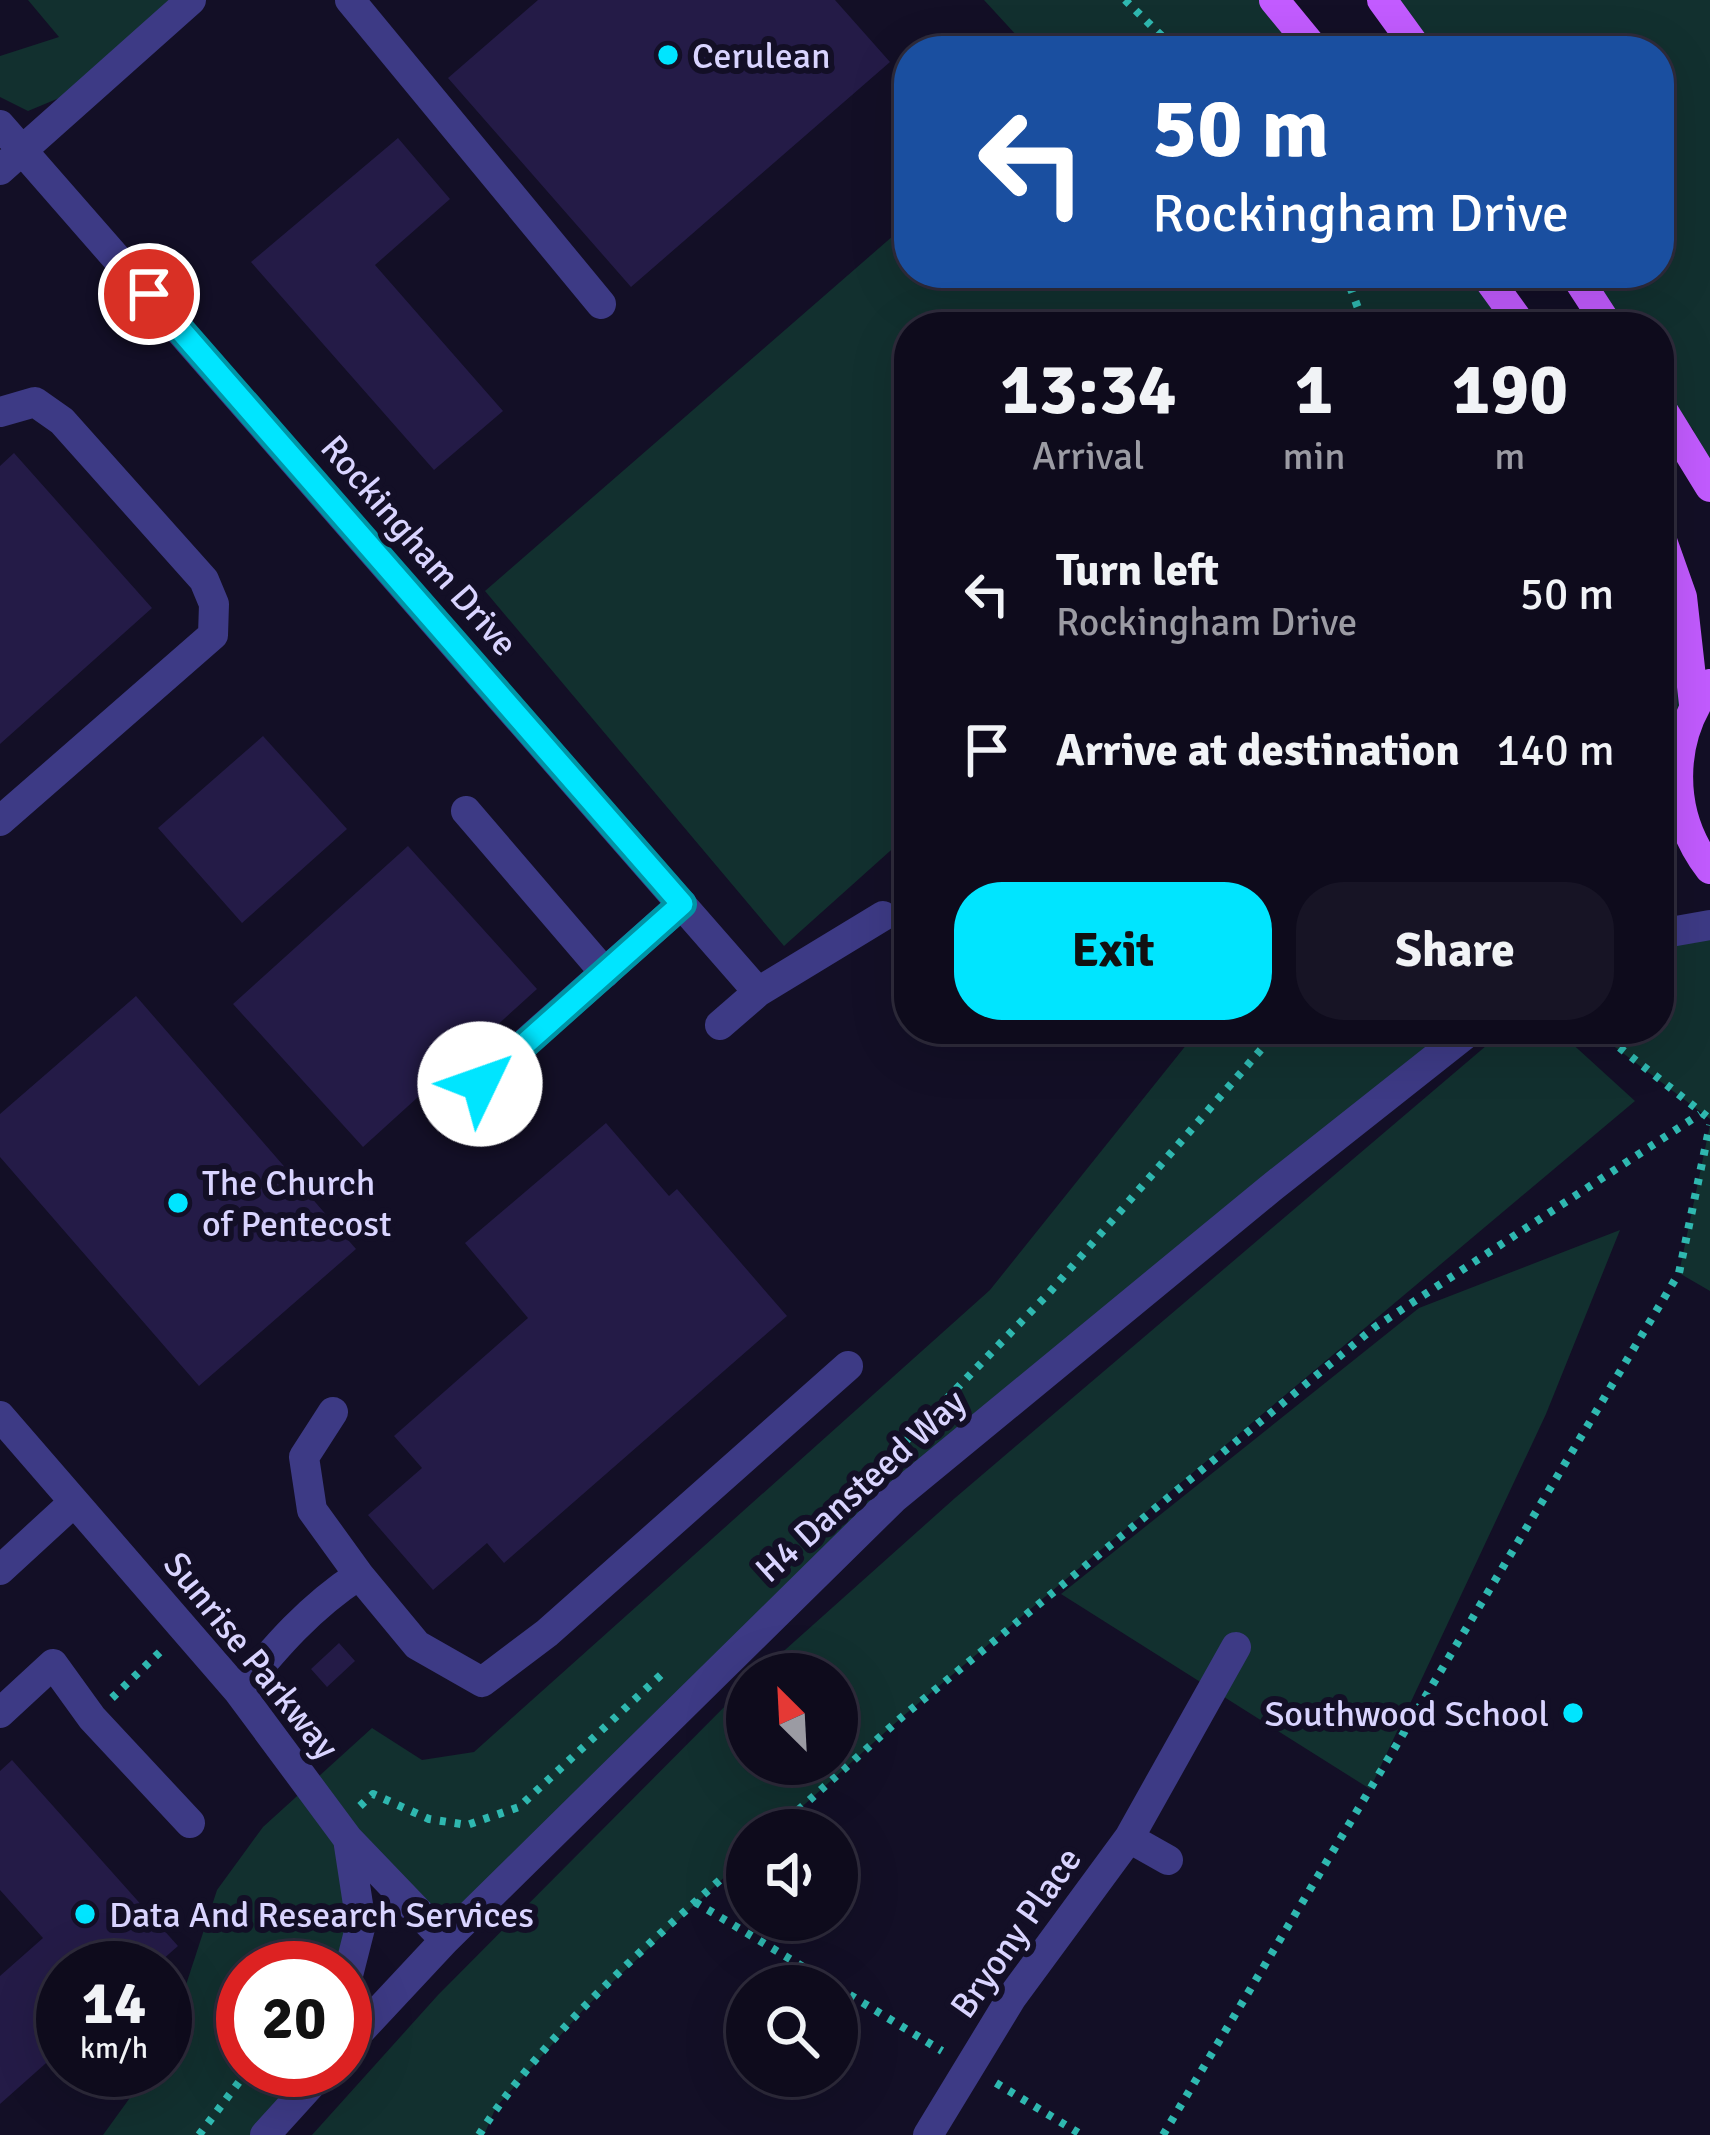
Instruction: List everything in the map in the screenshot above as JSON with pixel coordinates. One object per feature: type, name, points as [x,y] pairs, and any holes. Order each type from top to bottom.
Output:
[{"type":"main road","points":[[1274,0],[1304,36]]},
{"type":"main road","points":[[1382,0],[1408,36]]},
{"type":"main road","points":[[1674,428],[1710,487]]},
{"type":"main road","points":[[1674,574],[1702,694],[1677,760],[1677,788],[1686,829],[1710,868]]},
{"type":"street","points":[[12,160],[191,0]]},
{"type":"street","points":[[350,0],[601,304]]},
{"type":"street","name":"Rockingham Drive","points":[[0,124],[12,160],[758,992]]},
{"type":"street","points":[[0,412],[34,402],[62,421],[204,580],[214,604],[213,635],[0,820]]},
{"type":"street","points":[[1674,793],[1677,788]]},
{"type":"street","points":[[466,811],[605,973]]},
{"type":"street","points":[[480,1084],[682,904]]},
{"type":"street","points":[[720,1025],[758,992],[883,916]]},
{"type":"street","points":[[1674,931],[1710,925]]},
{"type":"street","name":"H4 Dansteed Way","points":[[372,2019],[445,1940],[893,1499],[1453,1044]]},
{"type":"street","points":[[333,1412],[304,1457],[312,1510],[417,1645],[482,1682],[547,1634],[848,1366]]},
{"type":"street","name":"Sunrise Parkway","points":[[0,1416],[238,1692],[343,1833],[445,1940]]},
{"type":"street","points":[[0,1570],[74,1502]]},
{"type":"street","points":[[238,1692],[290,1628],[359,1575]]},
{"type":"street","name":"Bryony Place","points":[[928,2135],[1012,1997],[1129,1838],[1236,1647]]},
{"type":"street","points":[[0,1713],[53,1664],[92,1718],[190,1823]]},
{"type":"street","points":[[343,1833],[361,1924],[357,1941]]},
{"type":"street","points":[[1129,1838],[1168,1860]]},
{"type":"street","points":[[291,2105],[295,2097]]},
{"type":"street","points":[[265,2135],[299,2097]]},
{"type":"path","points":[[1125,0],[1162,36]]},
{"type":"path","points":[[902,1444],[1049,1293],[1266,1044]]},
{"type":"path","points":[[1615,1044],[1707,1119]]},
{"type":"path","points":[[799,1809],[902,1717],[1375,1327],[1707,1119]]},
{"type":"path","points":[[1162,2135],[1679,1273],[1707,1119]]},
{"type":"path","points":[[92,1718],[184,1628]]},
{"type":"path","points":[[343,1833],[373,1794],[429,1819],[467,1825],[519,1807],[675,1661]]},
{"type":"path","points":[[478,2135],[496,2108],[585,2008],[726,1875]]},
{"type":"path","points":[[695,1902],[800,1965]]},
{"type":"path","points":[[858,2000],[1082,2135]]},
{"type":"path","points":[[199,2135],[228,2097]]},
{"type":"green space","points":[[28,0],[191,0],[100,81],[28,111],[0,97],[0,56],[59,37]]},
{"type":"green space","points":[[984,0],[1274,0],[1304,36],[1017,36]]},
{"type":"green space","points":[[1382,0],[1710,0],[1710,480],[1693,429],[1674,411],[1674,312],[1599,312],[1584,288],[1674,288],[1674,36],[1408,36]]},
{"type":"green space","points":[[894,235],[894,288],[1495,288],[1512,312],[894,312],[894,847],[784,946],[485,591]]},
{"type":"green space","points":[[1674,606],[1694,704],[1674,770]]},
{"type":"green space","points":[[1710,925],[1710,1119],[1611,1044],[1674,1044],[1674,931]]},
{"type":"green space","points":[[1187,1044],[1454,1044],[893,1499],[737,1653],[726,1653],[726,1663],[445,1940],[350,1842],[346,1941],[216,1941],[216,2097],[290,2097],[265,2135],[103,2135],[130,2097],[192,2097],[192,1966],[217,1890],[263,1827],[372,1728],[422,1760],[474,1752],[990,1290]]},
{"type":"green space","points":[[1488,1044],[1572,1044],[1635,1101],[858,1756],[858,1653],[782,1653],[955,1498]]},
{"type":"green space","points":[[1710,1125],[1710,1291],[1679,1273]]},
{"type":"green space","points":[[1620,1230],[1546,1414],[1370,1789],[1061,1594],[1419,1308]]},
{"type":"green space","points":[[726,1705],[726,1785],[826,1785],[799,1809],[726,1809],[726,1876],[585,2008],[496,2107],[484,2135],[312,2135],[346,2097],[372,2097],[372,2068],[438,1995]]},
{"type":"building","points":[[538,0],[835,0],[890,62],[631,287],[448,78]]},
{"type":"building","points":[[398,138],[450,199],[375,265],[503,411],[434,470],[251,262]]},
{"type":"building","points":[[14,453],[152,608],[0,744],[0,466]]},
{"type":"building","points":[[263,736],[347,829],[242,923],[158,828]]},
{"type":"building","points":[[408,846],[537,989],[363,1147],[233,1004]]},
{"type":"building","name":"The Church of Pentecost","points":[[136,996],[356,1249],[199,1386],[0,1157],[0,1114]]},
{"type":"building","points":[[606,1123],[669,1196],[677,1189],[787,1316],[504,1563],[487,1543],[433,1590],[368,1515],[422,1468],[394,1436],[528,1318],[465,1243]]},
{"type":"building","points":[[339,1643],[355,1661],[327,1687],[311,1669]]},
{"type":"building","name":"Data And Research Services","points":[[12,1760],[174,1941],[40,1941],[43,1938],[0,1890],[0,1771]]},
{"type":"building","name":"Data And Research Services","points":[[36,1944],[36,2072],[0,2104],[0,1976]]},
{"type":"place","name":"Cerulean","points":[[668,55]]},
{"type":"place","name":"The Church of Pentecost","points":[[178,1203]]},
{"type":"place","name":"Southwood School","points":[[1573,1713]]},
{"type":"place","name":"Data And Research Services","points":[[85,1914]]},
{"type":"route","points":[[149,294],[682,904],[480,1084]]}]
